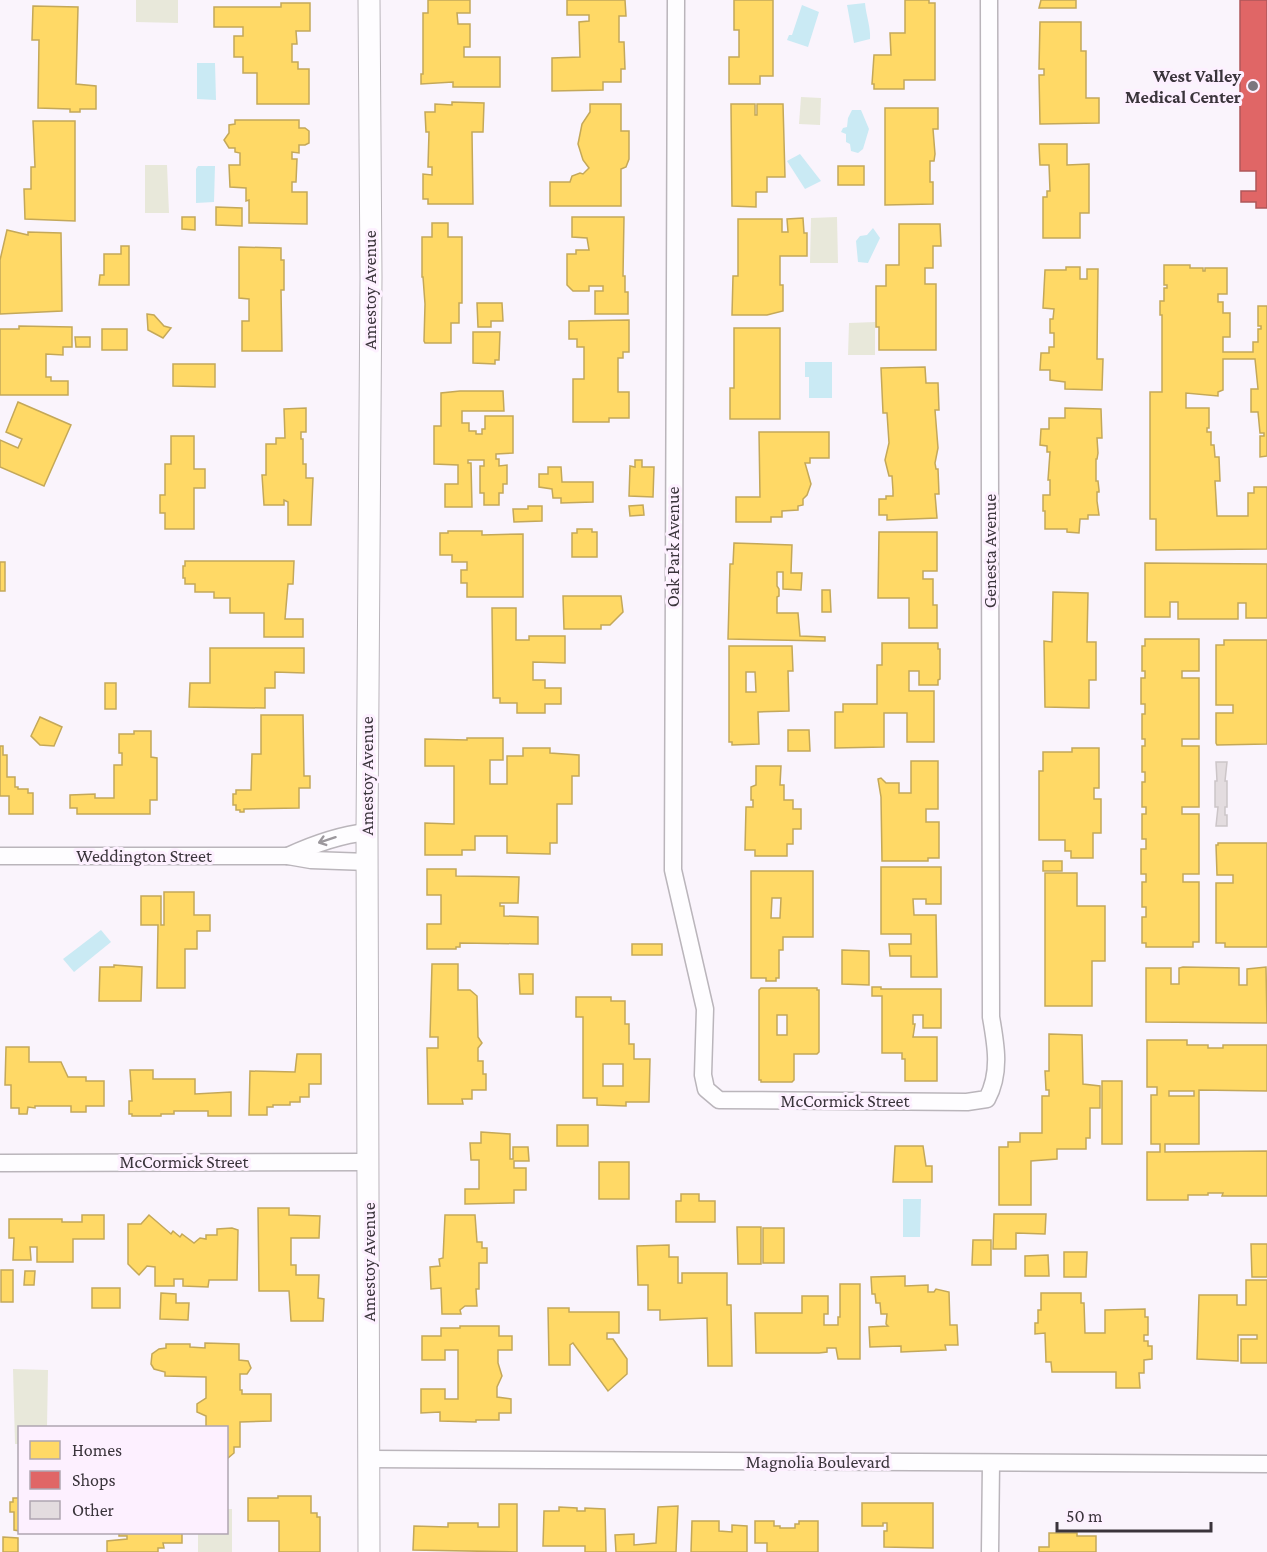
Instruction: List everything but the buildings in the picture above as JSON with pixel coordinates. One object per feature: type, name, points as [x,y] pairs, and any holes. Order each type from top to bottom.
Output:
[{"type":"street","name":"Amestoy Avenue","points":[[369,0],[371,277],[367,832],[369,1552]]},
{"type":"street","name":"Oak Park Avenue","points":[[676,0],[673,870],[705,1009],[703,1075],[706,1089]]},
{"type":"street","name":"Genesta Avenue","points":[[987,1099],[992,1090],[997,1068],[997,1052],[991,1017],[989,0]]},
{"type":"street","name":"Weddington Street","points":[[288,856],[310,845],[346,834],[367,832]]},
{"type":"street","name":"Weddington Street","points":[[0,856],[288,856],[311,860],[368,862]]},
{"type":"street","name":"McCormick Street","points":[[706,1089],[719,1100],[974,1102],[987,1099]]},
{"type":"street","name":"McCormick Street","points":[[0,1163],[369,1162]]},
{"type":"street","name":"Magnolia Boulevard","points":[[369,1459],[1267,1464]]},
{"type":"street","points":[[990,1552],[991,1463]]},
{"type":"shaded area","points":[[136,0],[178,0],[178,23],[136,22]]},
{"type":"shaded area","points":[[801,97],[821,98],[820,125],[799,124]]},
{"type":"shaded area","points":[[145,165],[167,165],[169,213],[145,213]]},
{"type":"shaded area","points":[[837,217],[838,263],[810,263],[811,218]]},
{"type":"shaded area","points":[[875,322],[875,355],[848,355],[849,323]]},
{"type":"shaded area","points":[[13,1369],[48,1370],[47,1426],[18,1426],[18,1444],[15,1444]]},
{"type":"shaded area","points":[[228,1509],[232,1509],[232,1552],[198,1552],[198,1534],[228,1534]]},
{"type":"water","points":[[865,3],[870,39],[854,43],[847,5]]},
{"type":"water","points":[[802,5],[819,12],[808,47],[787,40],[789,35],[792,35]]},
{"type":"water","points":[[197,63],[215,63],[216,100],[197,99]]},
{"type":"water","points":[[852,110],[861,110],[869,129],[863,149],[858,153],[851,151],[850,144],[846,142],[846,134],[841,132],[847,127]]},
{"type":"water","points":[[800,154],[821,181],[805,189],[787,161]]},
{"type":"water","points":[[198,166],[215,166],[214,202],[196,203],[196,169]]},
{"type":"water","points":[[873,228],[880,238],[868,263],[858,262],[856,241],[860,236],[867,235]]},
{"type":"water","points":[[805,362],[832,362],[832,398],[809,398],[809,377],[805,377]]},
{"type":"water","points":[[101,930],[111,942],[74,972],[63,959]]},
{"type":"water","points":[[903,1199],[921,1199],[920,1237],[903,1237]]},
{"type":"place","name":"West Valley Medical Center","points":[[1253,86]]}]
